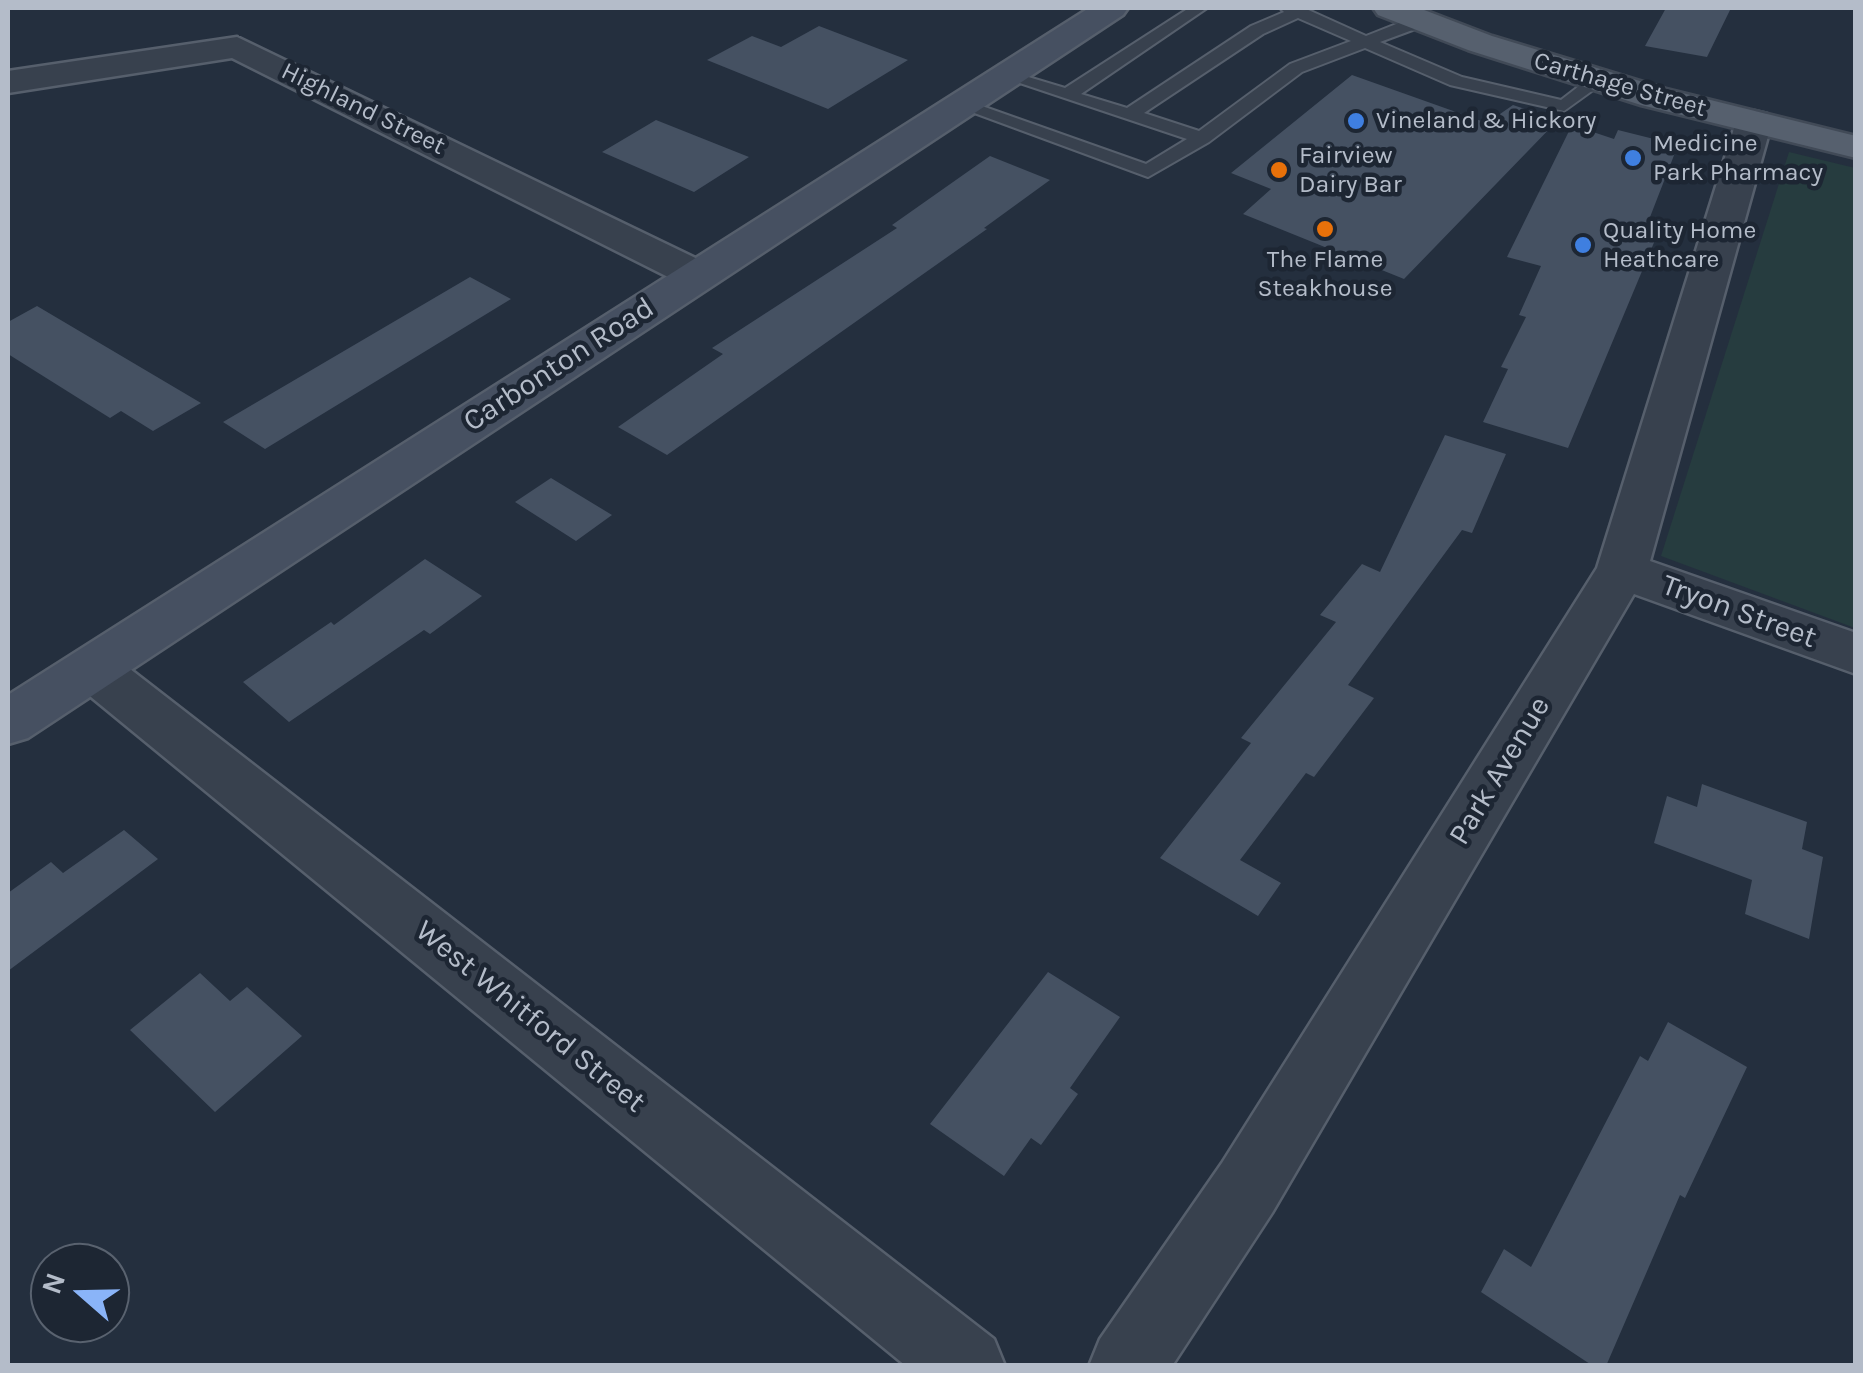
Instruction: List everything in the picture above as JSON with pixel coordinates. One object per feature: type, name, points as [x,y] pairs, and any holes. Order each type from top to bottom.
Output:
[{"type":"main road","name":"Carthage Street","points":[[1405,14],[1598,80],[1856,146]]},
{"type":"street","name":"Carbonton Road","points":[[8,723],[1111,8]]},
{"type":"street","name":"Highland Street","points":[[8,82],[237,47],[696,275]]},
{"type":"street","name":"Park Avenue","points":[[1127,1366],[1247,1188],[1622,570],[1754,122]]},
{"type":"street","name":"Tryon Street","points":[[1622,570],[1856,654]]},
{"type":"street","name":"West Whitford Street","points":[[93,669],[967,1366]]},
{"type":"lane","points":[[1067,95],[1199,8]]},
{"type":"lane","points":[[1130,115],[1293,10],[1456,80],[1564,106],[1598,80]]},
{"type":"lane","points":[[958,104],[1148,171],[1202,138],[1296,68],[1361,42],[1405,14]]},
{"type":"lane","points":[[1005,75],[1202,138]]},
{"type":"green space","points":[[1789,152],[1855,168],[1855,628],[1661,556]]},
{"type":"building","points":[[1666,8],[1731,8],[1707,57],[1645,46]]},
{"type":"building","points":[[819,26],[908,60],[828,109],[707,60],[752,36],[781,47]]},
{"type":"building","points":[[1352,75],[1487,123],[1513,105],[1558,120],[1404,279],[1243,214],[1271,189],[1231,173]]},
{"type":"building","points":[[656,120],[749,157],[694,192],[602,152]]},
{"type":"building","points":[[1572,125],[1614,139],[1618,130],[1678,145],[1645,230],[1658,233],[1568,448],[1483,422],[1508,369],[1501,367],[1526,317],[1519,315],[1541,266],[1507,257]]},
{"type":"building","points":[[990,156],[1050,180],[984,228],[987,229],[667,455],[618,427],[723,354],[712,348],[897,228],[892,225]]},
{"type":"building","points":[[470,277],[511,299],[265,449],[223,422]]},
{"type":"building","points":[[37,306],[201,403],[153,431],[121,411],[110,418],[8,354],[8,322]]},
{"type":"building","points":[[1445,435],[1506,454],[1472,533],[1462,530],[1348,685],[1374,698],[1314,777],[1306,773],[1240,860],[1281,883],[1258,916],[1160,858],[1251,743],[1241,738],[1336,622],[1320,615],[1362,564],[1380,572]]},
{"type":"building","points":[[551,478],[612,515],[576,541],[515,502]]},
{"type":"building","points":[[425,559],[482,596],[430,634],[424,630],[289,722],[243,682],[331,622],[334,625]]},
{"type":"building","points":[[1702,784],[1807,822],[1802,849],[1823,857],[1809,939],[1745,914],[1752,880],[1654,843],[1667,796],[1697,807]]},
{"type":"building","points":[[124,830],[158,859],[8,971],[8,893],[51,862],[63,873]]},
{"type":"building","points":[[1048,972],[1120,1017],[1070,1088],[1078,1094],[1041,1145],[1031,1138],[1004,1176],[930,1124]]},
{"type":"building","points":[[200,973],[230,1001],[247,987],[302,1036],[215,1112],[130,1030]]},
{"type":"building","points":[[1668,1022],[1747,1067],[1685,1198],[1680,1195],[1606,1366],[1593,1366],[1481,1292],[1504,1249],[1531,1267],[1640,1056],[1648,1061]]},
{"type":"place","name":"Vineland & Hickory","points":[[1356,121]]},
{"type":"place","name":"Medicine Park Pharmacy","points":[[1633,158]]},
{"type":"place","name":"Fairview Dairy Bar","points":[[1279,170]]},
{"type":"place","name":"The Flame Steakhouse","points":[[1325,229]]},
{"type":"place","name":"Quality Home Heathcare","points":[[1583,245]]}]
